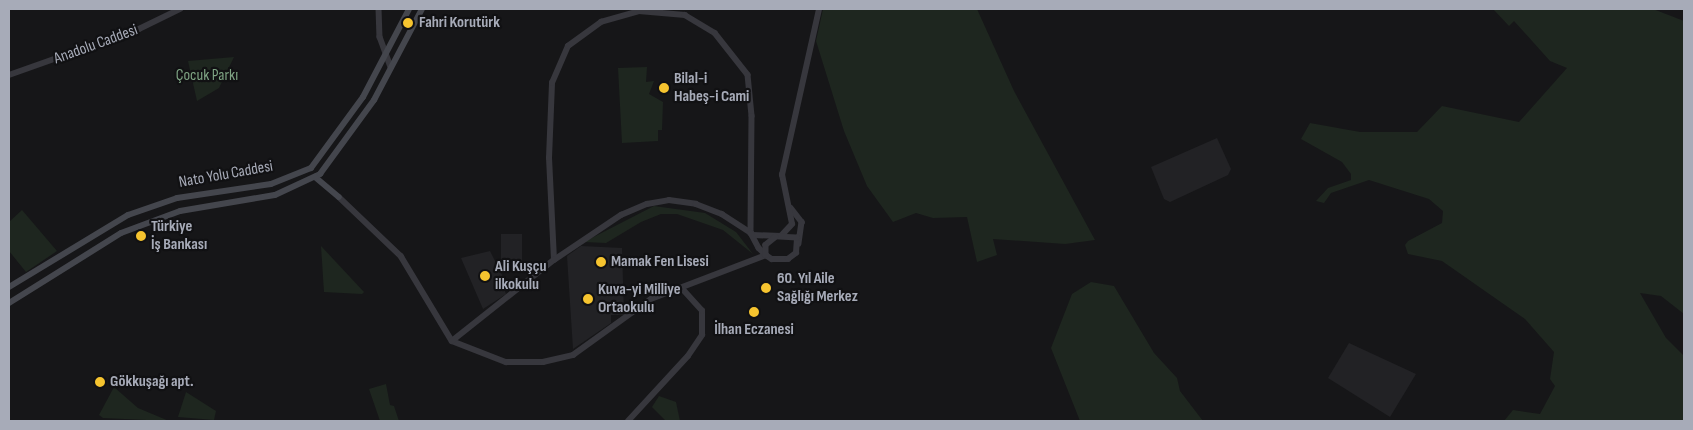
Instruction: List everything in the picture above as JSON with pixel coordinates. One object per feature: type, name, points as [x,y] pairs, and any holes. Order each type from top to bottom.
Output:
[{"type":"main road","name":"Nato Yolu Caddesi","points":[[9,287],[128,215],[177,198],[271,184],[311,168],[363,97],[409,9]]},
{"type":"main road","points":[[9,303],[121,233],[180,211],[275,195],[318,175],[374,100],[422,9]]},
{"type":"main road","points":[[318,175],[339,197]]},
{"type":"street","name":"Anadolu Caddesi","points":[[9,75],[139,29],[180,9]]},
{"type":"street","points":[[379,9],[385,54],[392,67]]},
{"type":"street","points":[[815,9],[815,20]]},
{"type":"street","points":[[766,255],[766,245],[781,236],[792,224],[788,205],[782,191],[785,154],[819,9]]},
{"type":"street","points":[[554,260],[549,112],[555,74],[568,46],[584,33],[602,22],[639,11],[685,16],[715,33],[736,54],[748,76],[752,116],[752,234],[766,255]]},
{"type":"street","points":[[339,197],[401,256],[452,341],[506,362],[557,359],[573,355],[651,299],[682,289],[766,255],[788,259],[799,244],[802,222],[788,205]]},
{"type":"street","points":[[452,341],[554,260],[621,214],[669,200],[696,204],[752,234],[793,235],[799,244]]},
{"type":"street","points":[[628,421],[688,356],[702,335],[702,311],[682,289]]},
{"type":"shaded area","points":[[1217,138],[1231,169],[1228,175],[1170,202],[1164,199],[1151,167]]},
{"type":"shaded area","points":[[501,234],[522,234],[522,264],[501,263]]},
{"type":"shaded area","points":[[581,246],[622,248],[624,315],[611,315],[611,323],[573,349],[567,256]]},
{"type":"shaded area","name":"Ali Kuşçu ilkokulu","points":[[490,251],[506,283],[503,286],[506,294],[483,309],[461,258]]},
{"type":"shaded area","points":[[1349,343],[1416,374],[1390,417],[1328,378]]},
{"type":"green space","points":[[823,9],[977,9],[1014,91],[1095,240],[1065,244],[993,239],[997,255],[977,262],[967,217],[933,218],[916,213],[893,222],[867,186],[844,131],[816,41]]},
{"type":"green space","points":[[1493,9],[1653,9],[1684,21],[1684,314],[1661,296],[1640,293],[1666,338],[1684,356],[1684,421],[1504,421],[1513,410],[1540,414],[1555,386],[1550,379],[1554,352],[1525,319],[1442,261],[1408,254],[1405,245],[1408,241],[1442,223],[1443,211],[1429,199],[1369,180],[1331,193],[1324,203],[1316,201],[1328,188],[1351,180],[1351,174],[1342,162],[1301,139],[1310,123],[1360,132],[1417,132],[1442,106],[1519,122],[1567,68],[1550,61],[1514,21],[1509,26]]},
{"type":"green space","name":"Çocuk Parkı","points":[[234,57],[219,88],[197,101],[188,61]]},
{"type":"green space","points":[[647,67],[646,82],[654,81],[649,94],[663,102],[662,130],[658,130],[658,141],[622,143],[618,68]]},
{"type":"green space","points":[[654,206],[705,213],[736,232],[753,254],[723,230],[677,214],[661,214],[641,222],[606,243],[584,242]]},
{"type":"green space","points":[[22,210],[57,251],[26,272],[9,251],[9,222]]},
{"type":"green space","points":[[321,246],[364,292],[362,294],[324,292]]},
{"type":"green space","points":[[1091,282],[1114,286],[1154,353],[1177,378],[1180,391],[1203,421],[1080,421],[1051,348],[1072,294]]},
{"type":"green space","points":[[386,384],[390,405],[394,406],[399,421],[380,421],[369,389]]},
{"type":"green space","points":[[114,387],[138,408],[169,421],[103,418],[99,415]]},
{"type":"green space","points":[[186,392],[216,411],[214,420],[178,417]]},
{"type":"green space","points":[[659,396],[676,402],[680,421],[666,421],[652,407]]},
{"type":"place","name":"Fahri Korutürk","points":[[408,23]]},
{"type":"place","name":"Bilal-i Habeş-i Cami","points":[[664,88]]},
{"type":"place","name":"Türkiye İş Bankası","points":[[141,236]]},
{"type":"place","name":"Mamak Fen Lisesi","points":[[601,262]]},
{"type":"place","name":"Ali Kuşçu ilkokulu","points":[[485,276]]},
{"type":"place","name":"60. Yıl Aile Sağlığı Merkez","points":[[766,288]]},
{"type":"place","name":"Kuva-yi Milliye Ortaokulu","points":[[588,299]]},
{"type":"place","name":"İlhan Eczanesi","points":[[754,312]]},
{"type":"place","name":"Gökkuşağı apt.","points":[[100,382]]}]
